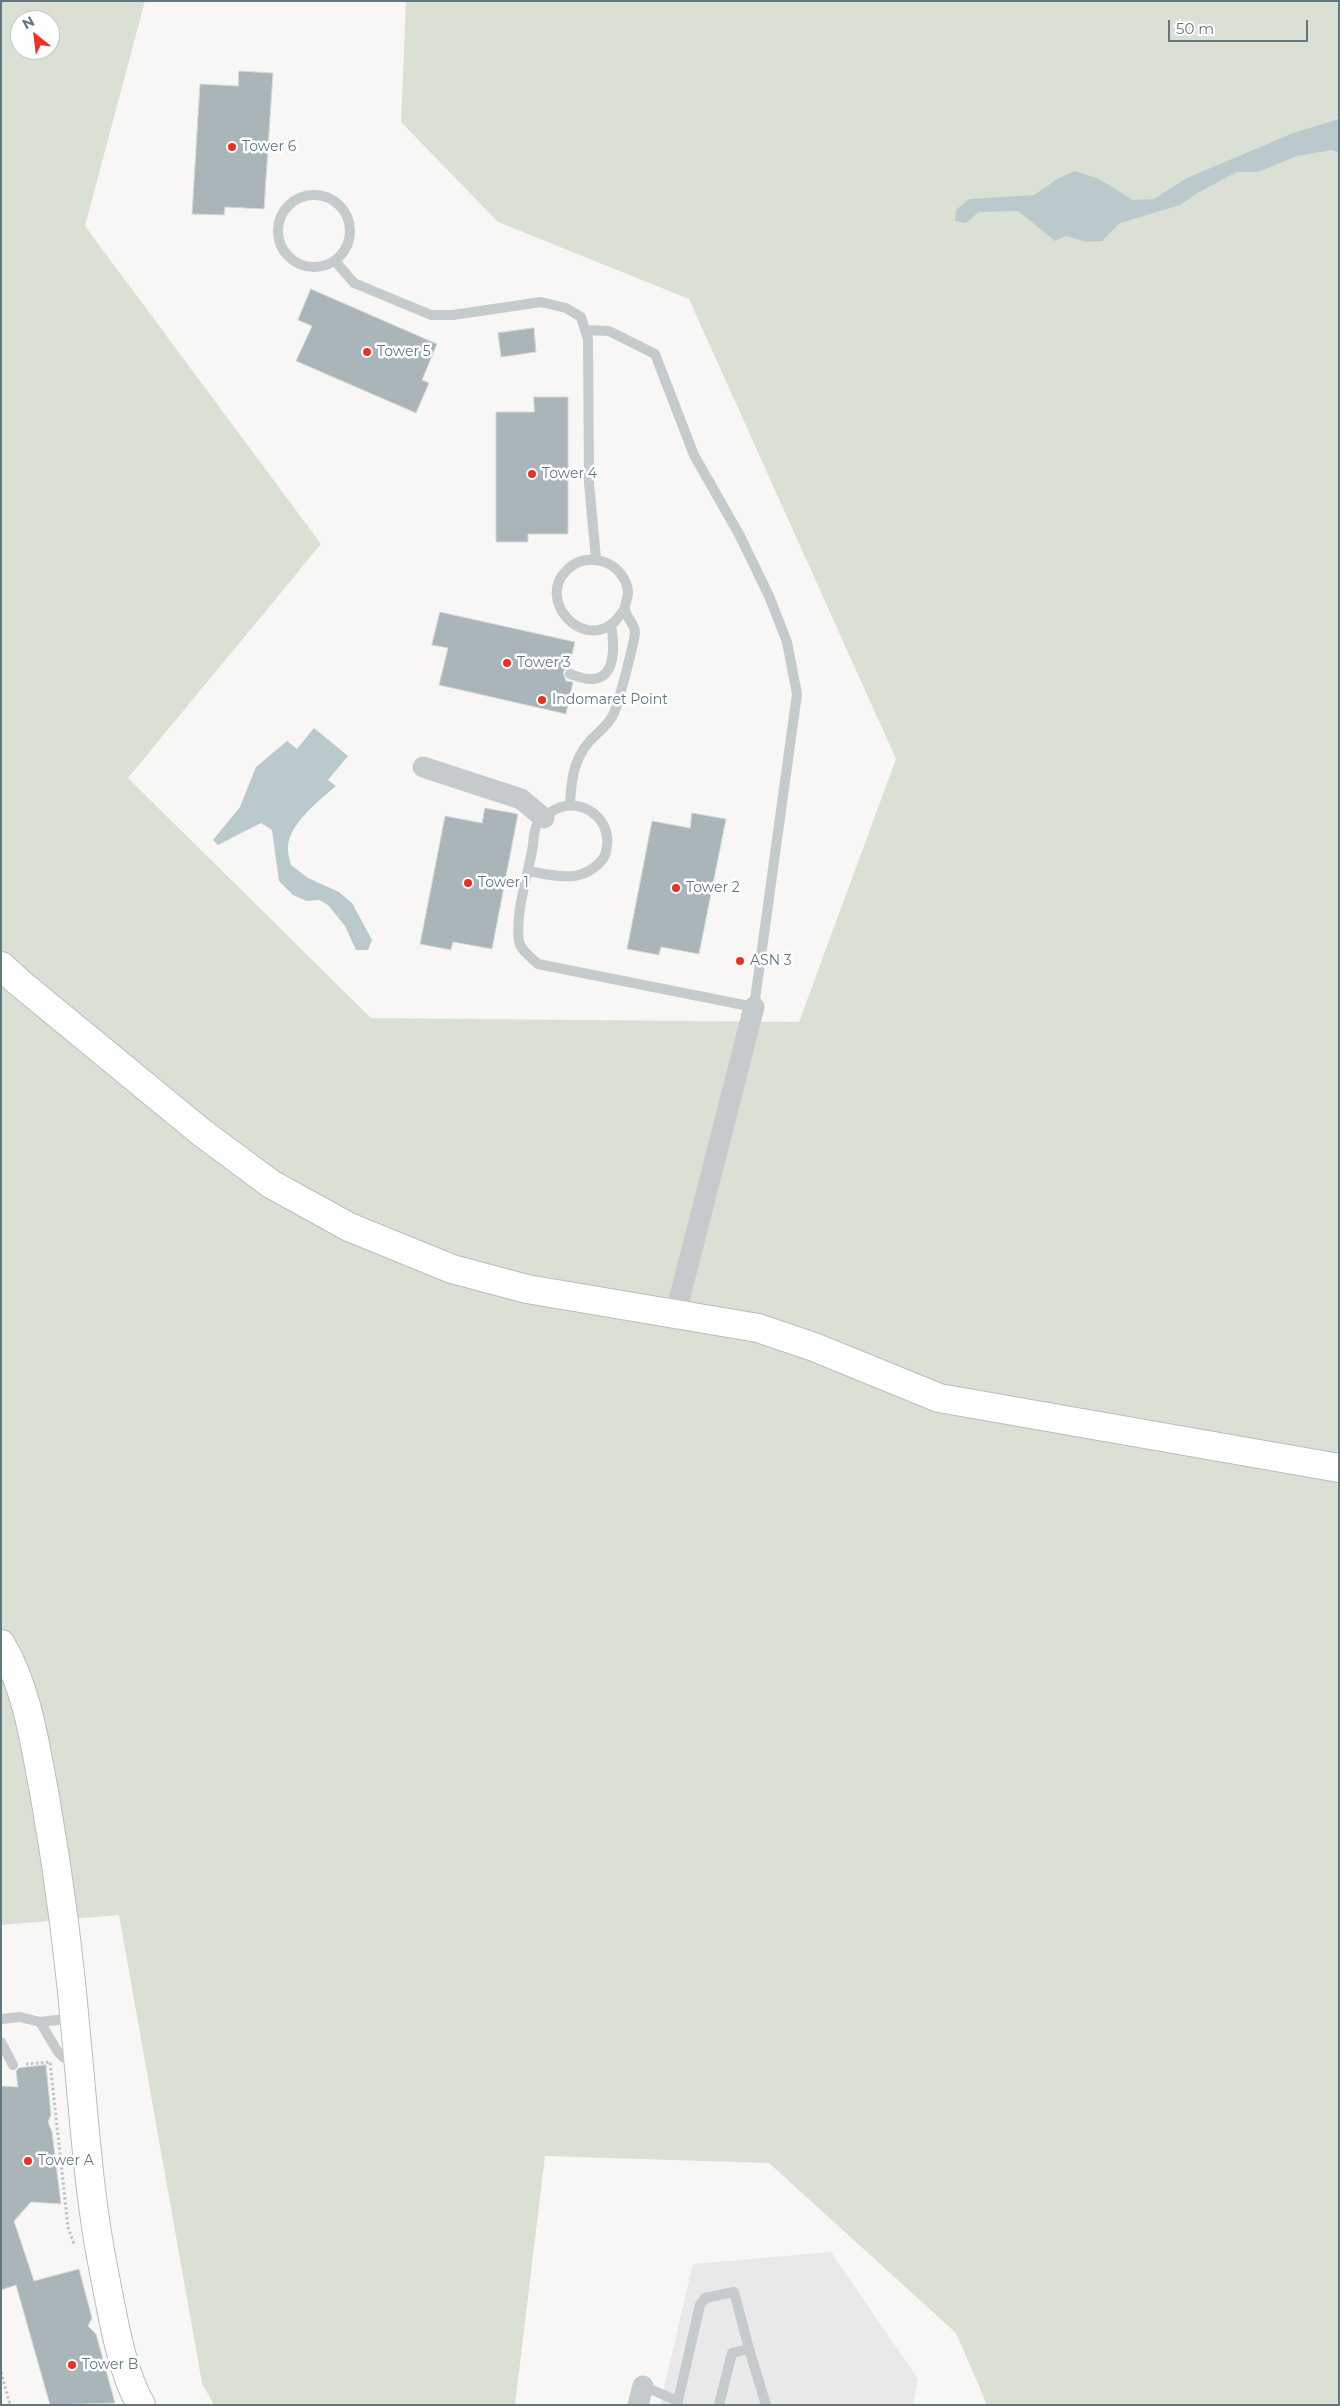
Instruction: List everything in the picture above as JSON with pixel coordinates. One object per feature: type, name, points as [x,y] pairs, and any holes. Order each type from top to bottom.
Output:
[{"type":"street","points":[[423,767],[521,799],[544,818]]},
{"type":"street","points":[[1,966],[201,1132],[271,1184],[350,1227],[452,1268],[527,1288],[676,1312],[758,1328],[814,1347],[939,1398],[1339,1468]]},
{"type":"street","points":[[676,1312],[754,1006]]},
{"type":"street","points":[[1,1644],[22,1689],[54,1846],[75,2018],[88,2162],[100,2253],[117,2339],[141,2405]]},
{"type":"lane","points":[[311,194],[330,197],[344,210],[351,228],[347,247],[335,262],[316,268],[298,264],[283,252],[277,234],[280,215],[293,200],[311,194]]},
{"type":"lane","points":[[335,262],[354,282],[431,316],[453,315],[541,302],[566,308],[582,317],[588,339],[590,482],[596,559]]},
{"type":"lane","points":[[528,871],[562,877],[581,876],[596,868],[605,857],[608,837],[603,822],[590,809],[570,806],[552,811],[537,824],[528,871],[518,924],[519,943],[538,964],[754,1006],[797,694],[787,642],[769,596],[740,536],[694,455],[654,354],[609,331],[585,330]]},
{"type":"lane","points":[[596,559],[612,565],[623,577],[628,593],[624,610],[612,624],[596,630],[579,627],[565,618],[558,603],[558,586],[566,571],[580,561],[596,559]]},
{"type":"lane","points":[[570,806],[571,778],[579,758],[588,742],[605,727],[614,713],[635,632],[624,610]]},
{"type":"lane","points":[[570,674],[591,680],[601,676],[611,664],[615,647],[612,624]]},
{"type":"lane","points":[[1,2018],[20,2017],[40,2022],[75,2018]]},
{"type":"lane","points":[[40,2022],[58,2052],[64,2058],[78,2058]]},
{"type":"lane","points":[[1,2042],[13,2065]]},
{"type":"lane","points":[[640,2395],[678,2403],[700,2305],[705,2298],[734,2292],[766,2405]]},
{"type":"lane","points":[[719,2405],[732,2353],[749,2349]]},
{"type":"path","points":[[1,2372],[10,2405]]},
{"type":"shaded area","points":[[1,1],[145,1],[85,226],[321,544],[128,778],[371,1018],[799,1022],[896,759],[689,299],[498,222],[401,122],[406,1],[1339,1],[1339,2405],[987,2405],[956,2333],[769,2163],[545,2156],[515,2405],[214,2405],[202,2383],[119,1915],[1,1925]]},
{"type":"shaded area","points":[[1339,119],[1339,153],[1332,150],[1297,156],[1258,172],[1237,172],[1199,192],[1180,205],[1120,223],[1102,241],[1086,242],[1066,236],[1055,241],[1018,211],[979,212],[966,223],[955,221],[956,210],[969,199],[1034,195],[1059,178],[1075,171],[1099,179],[1133,200],[1154,199],[1187,178],[1293,133]]},
{"type":"shaded area","points":[[314,728],[348,756],[328,780],[336,786],[305,814],[292,832],[289,841],[289,858],[291,865],[308,878],[339,892],[352,903],[372,940],[368,950],[356,950],[345,926],[328,905],[319,900],[307,901],[293,895],[279,881],[272,830],[261,823],[218,845],[213,840],[240,807],[256,767],[287,741],[297,749]]},
{"type":"shaded area","points":[[831,2252],[918,2379],[913,2405],[660,2405],[693,2264]]},
{"type":"building","name":"Tower 6","points":[[239,71],[273,73],[264,209],[225,207],[224,215],[192,214],[200,84],[238,86]]},
{"type":"building","name":"Tower 5","points":[[311,289],[437,344],[422,380],[429,383],[416,413],[296,361],[312,326],[298,320]]},
{"type":"building","points":[[534,328],[536,352],[501,357],[498,333]]},
{"type":"building","name":"Tower 4","points":[[534,397],[568,397],[568,534],[528,534],[528,542],[496,542],[496,412],[534,412]]},
{"type":"building","name":"Tower 3","points":[[440,612],[575,642],[569,667],[563,672],[566,681],[573,682],[566,714],[439,685],[448,648],[432,645]]},
{"type":"building","name":"Tower 1","points":[[485,808],[518,814],[492,949],[453,942],[451,950],[420,944],[445,816],[482,823]]},
{"type":"building","name":"Tower 2","points":[[692,813],[726,819],[699,954],[661,947],[659,955],[627,949],[652,821],[690,828]]},
{"type":"building","points":[[46,2065],[51,2115],[48,2122],[52,2132],[61,2204],[31,2202],[14,2221],[34,2281],[79,2269],[92,2318],[88,2326],[96,2334],[115,2403],[50,2405],[16,2285],[1,2290],[1,2086],[18,2087],[16,2071],[19,2068]]},
{"type":"place","name":"Tower 6","points":[[232,147]]},
{"type":"place","name":"Tower 5","points":[[367,352]]},
{"type":"place","name":"Tower 4","points":[[532,474]]},
{"type":"place","name":"Tower 3","points":[[507,663]]},
{"type":"place","name":"Indomaret Point","points":[[542,700]]},
{"type":"place","name":"Tower 1","points":[[468,883]]},
{"type":"place","name":"Tower 2","points":[[676,888]]},
{"type":"place","name":"ASN 3","points":[[740,961]]},
{"type":"place","name":"Tower A","points":[[28,2161]]},
{"type":"place","name":"Tower B","points":[[72,2365]]}]
